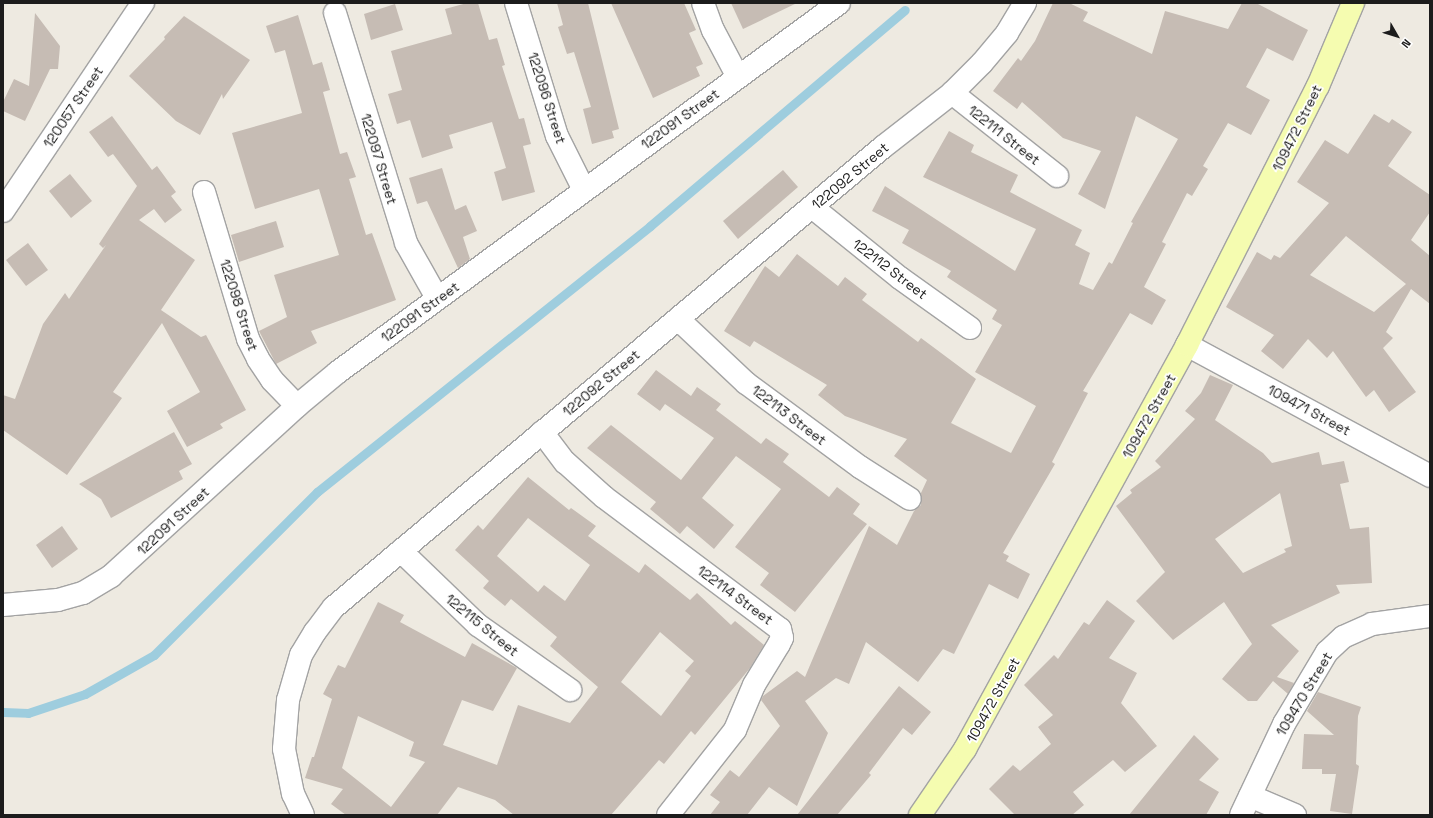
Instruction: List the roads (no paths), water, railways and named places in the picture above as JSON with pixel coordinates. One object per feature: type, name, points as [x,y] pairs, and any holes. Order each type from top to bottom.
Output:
[{"type":"street","name":"120057 Street","points":[[3,211],[143,3]]},
{"type":"street","name":"122096 Street","points":[[516,3],[557,136],[584,190]]},
{"type":"street","points":[[703,3],[713,30],[738,77]]},
{"type":"street","name":"122091 Street","points":[[3,605],[58,600],[83,593],[111,576],[297,406],[437,298],[839,3]]},
{"type":"street","name":"122092 Street","points":[[303,815],[293,794],[284,748],[288,700],[301,655],[315,632],[334,607],[812,207],[952,93],[982,63],[1007,33],[1025,3]]},
{"type":"street","name":"109472 Street","points":[[920,815],[965,749],[1187,345],[1318,86],[1353,3]]},
{"type":"street","name":"122097 Street","points":[[335,13],[406,243],[437,298]]},
{"type":"street","name":"122111 Street","points":[[952,93],[1057,176]]},
{"type":"street","name":"122098 Street","points":[[204,192],[248,339],[258,359],[272,380],[297,406]]},
{"type":"street","name":"122112 Street","points":[[812,207],[900,278],[970,328]]},
{"type":"street","name":"122113 Street","points":[[678,319],[746,383],[860,467],[910,499]]},
{"type":"street","name":"109471 Street","points":[[1187,345],[1430,476]]},
{"type":"street","name":"122114 Street","points":[[542,432],[565,462],[604,497],[780,629],[782,638],[780,644],[754,686],[735,730],[668,815]]},
{"type":"street","name":"122115 Street","points":[[401,551],[478,625],[570,690]]},
{"type":"street","name":"109470 Street","points":[[1245,805],[1284,724],[1327,652],[1343,637],[1372,624],[1430,616]]},
{"type":"street","points":[[1245,805],[1295,815]]},
{"type":"waterway","points":[[3,712],[28,713],[85,694],[154,655],[317,492],[650,226],[905,10]]}]
